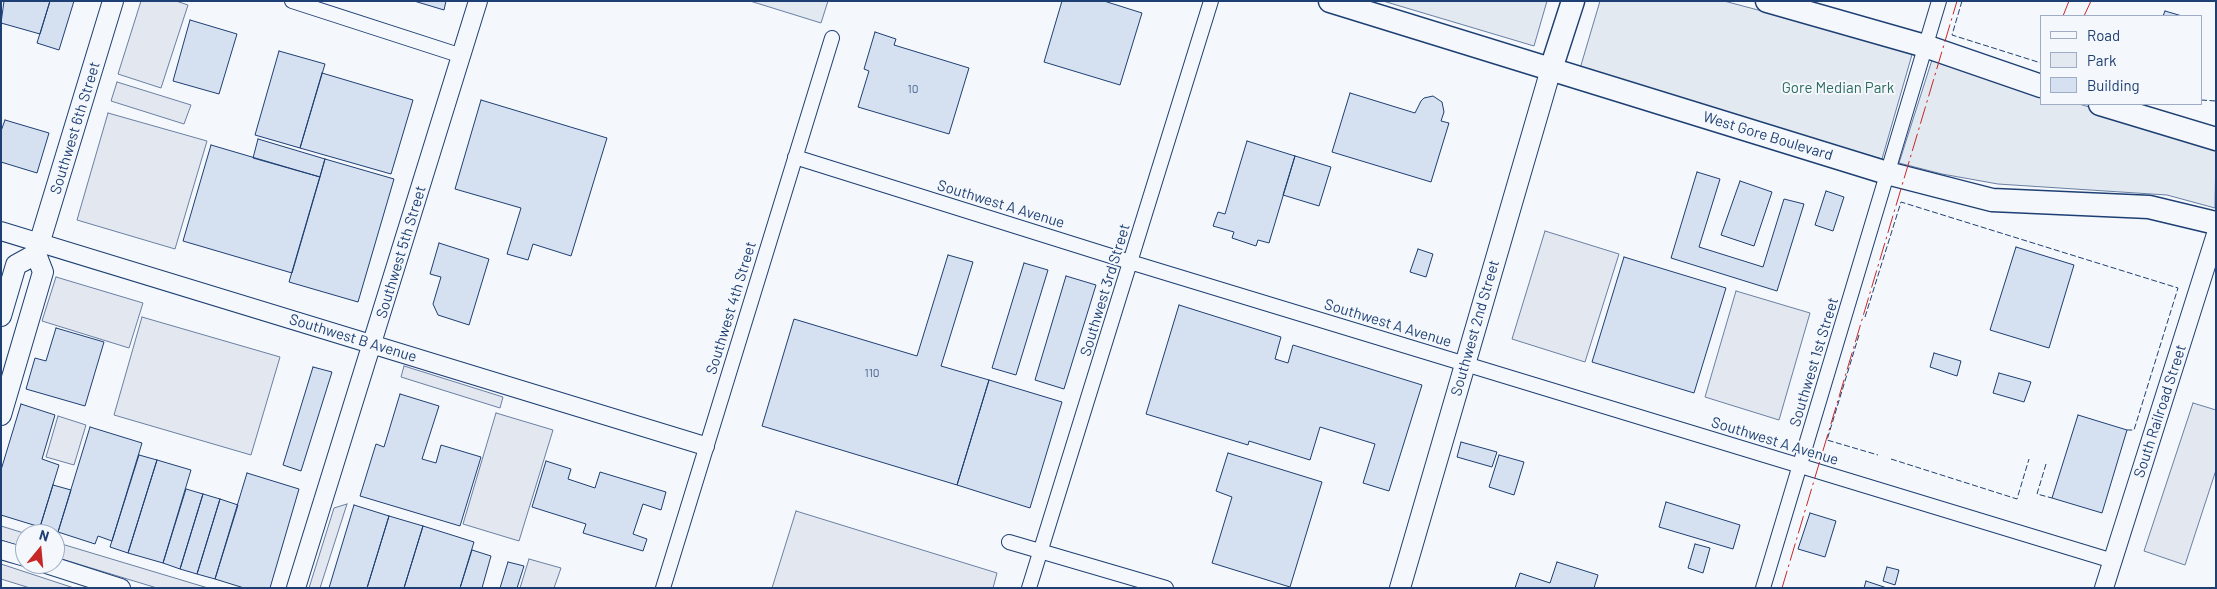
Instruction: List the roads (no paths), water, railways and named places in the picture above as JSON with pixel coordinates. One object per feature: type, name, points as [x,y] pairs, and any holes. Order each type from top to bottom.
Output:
[{"type":"main road","name":"Southwest 6th Street","points":[[1,415],[43,272],[38,248],[112,1]]},
{"type":"main road","name":"West Gore Boulevard","points":[[1330,1],[1887,173],[1992,200],[2149,207],[2216,223]]},
{"type":"main road","points":[[1550,69],[1572,1]]},
{"type":"main road","points":[[1767,1],[1925,46],[2040,86]]},
{"type":"main road","name":"Southwest 2nd Street","points":[[1400,588],[1550,69]]},
{"type":"main road","points":[[2103,105],[2216,139]]},
{"type":"main road","points":[[1,316],[16,265],[38,248]]},
{"type":"street","points":[[292,1],[462,56]]},
{"type":"street","name":"Southwest 5th Street","points":[[296,588],[478,1]]},
{"type":"street","name":"Southwest 3rd Street","points":[[1029,588],[1211,1]]},
{"type":"street","name":"Southwest 1st Street","points":[[1763,588],[1939,1]]},
{"type":"street","name":"Southwest 4th Street","points":[[663,588],[705,446],[832,38]]},
{"type":"street","name":"Southwest A Avenue","points":[[795,157],[1130,262],[2113,561]]},
{"type":"street","name":"Southwest B Avenue","points":[[1,231],[38,248],[373,344],[705,446]]},
{"type":"street","name":"South Railroad Street","points":[[2104,588],[2216,234]]},
{"type":"street","points":[[1009,542],[1166,588]]},
{"type":"street","points":[[1,550],[15,555]]},
{"type":"street","points":[[65,570],[121,588]]},
{"type":"park label","name":"Gore Median Park","points":[[1838,88]]}]
